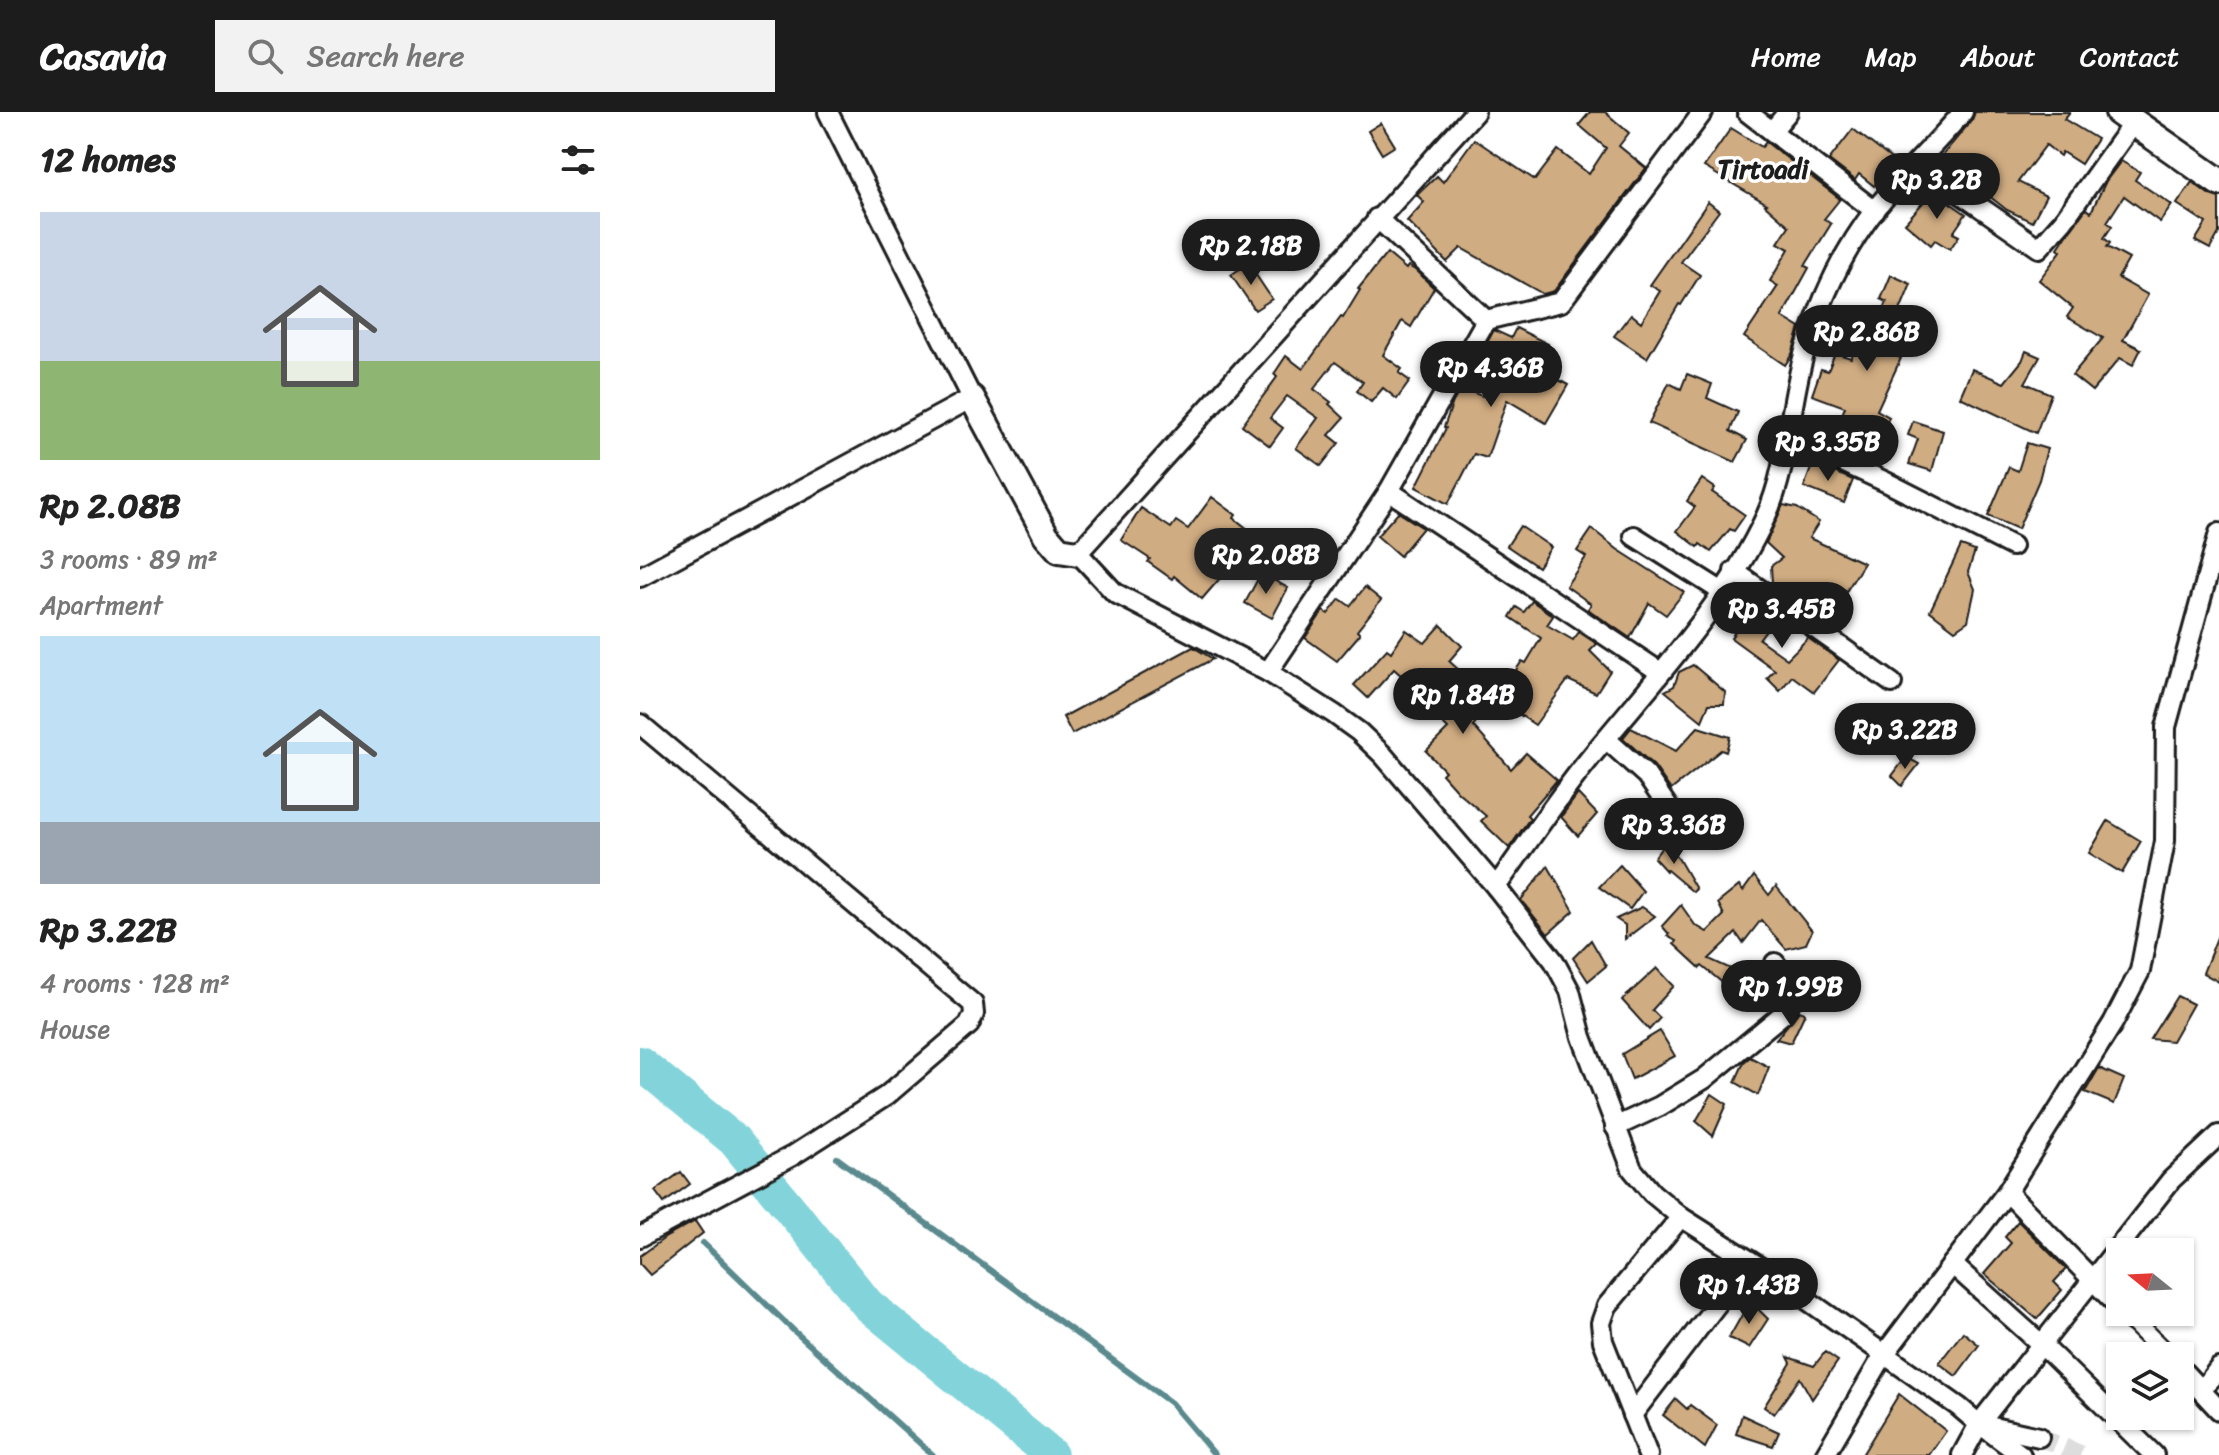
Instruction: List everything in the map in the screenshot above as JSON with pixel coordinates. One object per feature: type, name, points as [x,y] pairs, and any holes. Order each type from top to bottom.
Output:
[{"type":"main road","points":[[2126,117],[2219,182]]},
{"type":"street","points":[[828,112],[972,398],[1046,535],[1059,550],[1078,553],[1115,593],[1268,672],[1359,732],[1383,755],[1496,887],[1554,961],[1570,991],[1582,1037],[1632,1169],[1652,1193],[1681,1217],[1750,1261],[1959,1407],[2021,1455]]},
{"type":"street","points":[[1078,553],[1475,112]]},
{"type":"street","points":[[1268,672],[1389,491],[1486,320],[1561,302],[1703,112]]},
{"type":"street","points":[[1747,112],[1875,211]]},
{"type":"street","points":[[1772,131],[1788,112]]},
{"type":"street","points":[[1496,887],[1734,571],[1766,517],[1776,490],[1793,394],[1822,300],[1846,254],[1875,211],[1963,112]]},
{"type":"street","points":[[1918,164],[2039,248],[2063,221],[2126,117]]},
{"type":"street","points":[[1377,218],[1486,320]]},
{"type":"street","points":[[640,577],[972,398]]},
{"type":"street","points":[[1787,436],[2012,546]]},
{"type":"street","points":[[1389,491],[1660,672]]},
{"type":"street","points":[[1825,1455],[1883,1356],[2007,1192],[2113,1023],[2140,971],[2165,841],[2166,727],[2219,533]]},
{"type":"street","points":[[1634,536],[1721,591]]},
{"type":"street","points":[[1734,571],[1892,683]]},
{"type":"street","points":[[640,724],[973,1004],[974,1014],[969,1025],[886,1096],[792,1156],[640,1237]]},
{"type":"street","points":[[1606,739],[1646,775],[1677,820]]},
{"type":"street","points":[[1615,1127],[1660,1106],[1704,1079],[1784,1013],[1793,1000],[1793,990],[1775,963]]},
{"type":"street","points":[[1962,1455],[1979,1424],[2171,1180],[2219,1135]]},
{"type":"street","points":[[2007,1192],[2106,1293]]},
{"type":"street","points":[[1648,1455],[1603,1341],[1601,1323],[1607,1306],[1681,1217]]},
{"type":"street","points":[[1632,1415],[1750,1261]]},
{"type":"street","points":[[1952,1264],[2042,1345],[2154,1455]]},
{"type":"street","points":[[2138,1326],[2154,1342]]},
{"type":"street","points":[[2202,1390],[2219,1368]]},
{"type":"street","points":[[2194,1382],[2219,1410]]},
{"type":"street","points":[[1979,1424],[2039,1437]]},
{"type":"building","points":[[1590,112],[1605,112],[1629,133],[1619,146],[1646,168],[1554,291],[1543,294],[1461,248],[1447,262],[1407,221],[1424,202],[1417,195],[1437,176],[1443,182],[1474,139],[1535,180],[1558,150],[1589,174],[1606,148],[1579,125]]},
{"type":"building","points":[[1975,112],[2070,112],[2064,119],[2097,139],[2081,164],[2062,152],[2060,156],[2046,145],[2018,182],[2046,196],[2032,222],[2007,210],[1940,158],[1972,120]]},
{"type":"building","points":[[1381,123],[1395,146],[1382,154],[1368,131]]},
{"type":"building","points":[[1731,128],[1762,147],[1766,142],[1840,199],[1824,219],[1831,224],[1805,266],[1809,268],[1782,317],[1800,328],[1785,365],[1744,337],[1778,286],[1770,281],[1789,249],[1778,243],[1789,226],[1767,204],[1704,167]]},
{"type":"building","points":[[1853,129],[1894,161],[1874,186],[1859,174],[1855,180],[1829,160]]},
{"type":"building","points":[[2121,161],[2140,172],[2135,180],[2172,205],[2160,222],[2124,196],[2107,222],[2112,226],[2104,238],[2110,243],[2107,247],[2129,259],[2118,278],[2148,295],[2123,340],[2141,349],[2133,365],[2120,358],[2092,391],[2072,375],[2103,338],[2067,317],[2073,308],[2039,280],[2086,209],[2091,212],[2106,181]]},
{"type":"building","points":[[2192,182],[2219,198],[2219,233],[2210,249],[2195,241],[2206,223],[2177,204]]},
{"type":"building","points":[[1933,191],[1966,214],[1953,233],[1959,236],[1950,249],[1935,240],[1931,245],[1905,223]]},
{"type":"building","points":[[1708,202],[1719,211],[1681,262],[1700,275],[1647,358],[1614,336],[1631,314],[1641,322],[1660,291],[1650,285]]},
{"type":"building","points":[[1387,253],[1406,269],[1408,266],[1415,270],[1434,288],[1411,327],[1402,321],[1383,355],[1402,369],[1399,373],[1410,381],[1397,399],[1383,388],[1371,402],[1357,391],[1363,382],[1335,362],[1314,389],[1331,402],[1329,404],[1344,418],[1329,435],[1339,443],[1321,466],[1296,448],[1318,418],[1287,396],[1270,418],[1283,428],[1270,446],[1242,425],[1277,377],[1274,374],[1286,356],[1303,369],[1343,318],[1358,289]]},
{"type":"building","points":[[1248,263],[1272,299],[1255,310],[1231,275]]},
{"type":"building","points":[[1891,275],[1911,284],[1894,325],[1908,333],[1898,357],[1901,358],[1877,410],[1889,417],[1877,446],[1835,432],[1845,407],[1812,395],[1821,369],[1828,371],[1835,353],[1851,358],[1859,341],[1868,345],[1887,302],[1881,299]]},
{"type":"building","points":[[1516,328],[1548,344],[1537,368],[1568,385],[1546,423],[1507,400],[1487,458],[1474,454],[1448,504],[1416,487],[1446,428],[1453,402],[1461,388],[1482,396],[1493,355],[1483,350],[1494,330],[1511,338]]},
{"type":"building","points":[[2026,351],[2040,357],[2025,383],[2051,394],[2036,433],[1960,397],[1972,369],[2004,383]]},
{"type":"building","points":[[1687,374],[1712,384],[1707,398],[1738,412],[1730,431],[1747,440],[1735,462],[1649,423],[1669,383],[1681,389]]},
{"type":"building","points":[[1913,421],[1943,431],[1932,471],[1909,464],[1918,439],[1908,435]]},
{"type":"building","points":[[2027,443],[2047,449],[2039,480],[2018,529],[1988,516],[2009,467],[2018,471]]},
{"type":"building","points":[[1813,463],[1853,480],[1844,503],[1804,487]]},
{"type":"building","points":[[1702,479],[1715,488],[1712,492],[1745,515],[1734,531],[1730,529],[1711,552],[1700,544],[1698,547],[1677,531],[1695,507],[1687,501]]},
{"type":"building","points":[[1212,497],[1236,515],[1234,518],[1249,530],[1216,570],[1222,576],[1202,599],[1121,540],[1141,508],[1171,528],[1176,521],[1188,529]]},
{"type":"building","points":[[1783,505],[1797,508],[1819,522],[1809,538],[1864,563],[1827,622],[1772,583],[1771,566],[1782,558],[1766,543]]},
{"type":"building","points":[[1398,512],[1423,528],[1400,556],[1377,536]]},
{"type":"building","points":[[1520,526],[1551,547],[1538,567],[1507,546]]},
{"type":"building","points":[[1592,529],[1684,592],[1666,615],[1649,603],[1630,638],[1588,609],[1591,604],[1566,586],[1586,557],[1577,551]]},
{"type":"building","points":[[1961,546],[1975,551],[1968,572],[1975,589],[1968,621],[1955,630],[1930,611]]},
{"type":"building","points":[[1261,573],[1288,588],[1272,618],[1245,603]]},
{"type":"building","points":[[1365,587],[1381,600],[1357,631],[1360,634],[1337,661],[1305,638],[1323,611],[1328,614],[1340,599],[1350,606]]},
{"type":"building","points":[[1750,597],[1777,616],[1759,639],[1787,659],[1808,638],[1839,660],[1814,692],[1792,676],[1780,691],[1767,678],[1775,670],[1731,638],[1740,623],[1734,620]]},
{"type":"building","points":[[1532,601],[1553,616],[1547,625],[1573,640],[1579,632],[1597,644],[1590,651],[1610,671],[1596,693],[1568,680],[1535,725],[1514,711],[1526,693],[1508,682],[1522,661],[1526,663],[1541,638],[1510,617],[1516,607],[1524,612]]},
{"type":"building","points":[[1441,625],[1462,646],[1449,661],[1460,671],[1454,676],[1459,681],[1453,688],[1482,714],[1473,726],[1511,769],[1526,753],[1557,780],[1527,815],[1530,818],[1509,848],[1481,821],[1486,816],[1458,792],[1442,774],[1445,771],[1426,751],[1448,729],[1430,711],[1435,706],[1394,669],[1368,698],[1354,685],[1387,649],[1391,652],[1406,630],[1425,643]]},
{"type":"building","points":[[1193,647],[1213,659],[1072,734],[1063,717]]},
{"type":"building","points":[[1693,665],[1725,692],[1724,704],[1709,704],[1702,721],[1665,691],[1674,686],[1679,672]]},
{"type":"building","points":[[1698,727],[1730,737],[1726,752],[1721,750],[1671,790],[1654,766],[1623,738],[1631,728],[1676,751]]},
{"type":"building","points":[[1906,757],[1919,764],[1902,786],[1892,776]]},
{"type":"building","points":[[1578,794],[1597,814],[1578,836],[1561,817]]},
{"type":"building","points":[[2108,821],[2141,841],[2122,873],[2089,853]]},
{"type":"building","points":[[1665,843],[1696,889],[1693,892],[1654,858]]},
{"type":"building","points":[[1620,865],[1643,891],[1630,909],[1599,887]]},
{"type":"building","points":[[1548,866],[1574,911],[1548,934],[1521,900]]},
{"type":"building","points":[[1754,876],[1769,895],[1776,886],[1812,931],[1806,944],[1786,949],[1761,920],[1743,943],[1736,933],[1709,959],[1755,980],[1740,997],[1702,966],[1700,968],[1674,944],[1676,941],[1667,936],[1669,934],[1662,926],[1681,905],[1695,925],[1707,932],[1724,915],[1718,903],[1739,886],[1743,891]]},
{"type":"building","points":[[1642,907],[1655,916],[1625,939],[1625,925],[1616,919]]},
{"type":"building","points":[[2219,936],[2219,982],[2203,973]]},
{"type":"building","points":[[1591,940],[1606,966],[1588,981],[1573,958]]},
{"type":"building","points":[[1657,968],[1674,986],[1652,1010],[1660,1018],[1649,1030],[1622,1000]]},
{"type":"building","points":[[2177,996],[2193,1004],[2172,1041],[2150,1039]]},
{"type":"building","points":[[1799,1011],[1805,1013],[1791,1043],[1776,1039]]},
{"type":"building","points":[[1660,1031],[1675,1056],[1632,1079],[1622,1054]]},
{"type":"building","points":[[1750,1057],[1769,1067],[1758,1095],[1735,1082],[1744,1062]]},
{"type":"building","points":[[2099,1068],[2124,1079],[2114,1104],[2085,1092]]},
{"type":"building","points":[[1712,1094],[1727,1104],[1713,1136],[1696,1121]]},
{"type":"building","points":[[681,1172],[690,1184],[664,1203],[655,1191]]},
{"type":"building","points":[[695,1221],[703,1233],[650,1275],[640,1264],[640,1256]]},
{"type":"building","points":[[2018,1221],[2066,1269],[2054,1282],[2062,1290],[2037,1319],[1984,1274],[2011,1243],[2005,1237]]},
{"type":"building","points":[[1750,1301],[1768,1319],[1749,1348],[1729,1338]]},
{"type":"building","points":[[1963,1332],[1979,1345],[1956,1376],[1939,1363]]},
{"type":"building","points":[[1825,1352],[1838,1361],[1812,1399],[1800,1378],[1774,1414],[1764,1407],[1791,1363],[1788,1357],[1814,1366]]},
{"type":"building","points":[[1899,1394],[1946,1431],[1929,1455],[1862,1455]]},
{"type":"building","points":[[1676,1399],[1687,1409],[1690,1405],[1717,1425],[1705,1448],[1663,1415]]},
{"type":"building","points":[[1742,1415],[1779,1432],[1773,1446],[1736,1434]]},
{"type":"waterway","points":[[640,1063],[734,1140],[868,1305],[1051,1455]]},
{"type":"waterway","points":[[837,1158],[1171,1403],[1215,1455]]},
{"type":"waterway","points":[[703,1243],[793,1330],[933,1455]]},
{"type":"tunnel","points":[[2039,1437],[2082,1455]]},
{"type":"district","name":"Tirtoadi","points":[[1763,169]]}]
